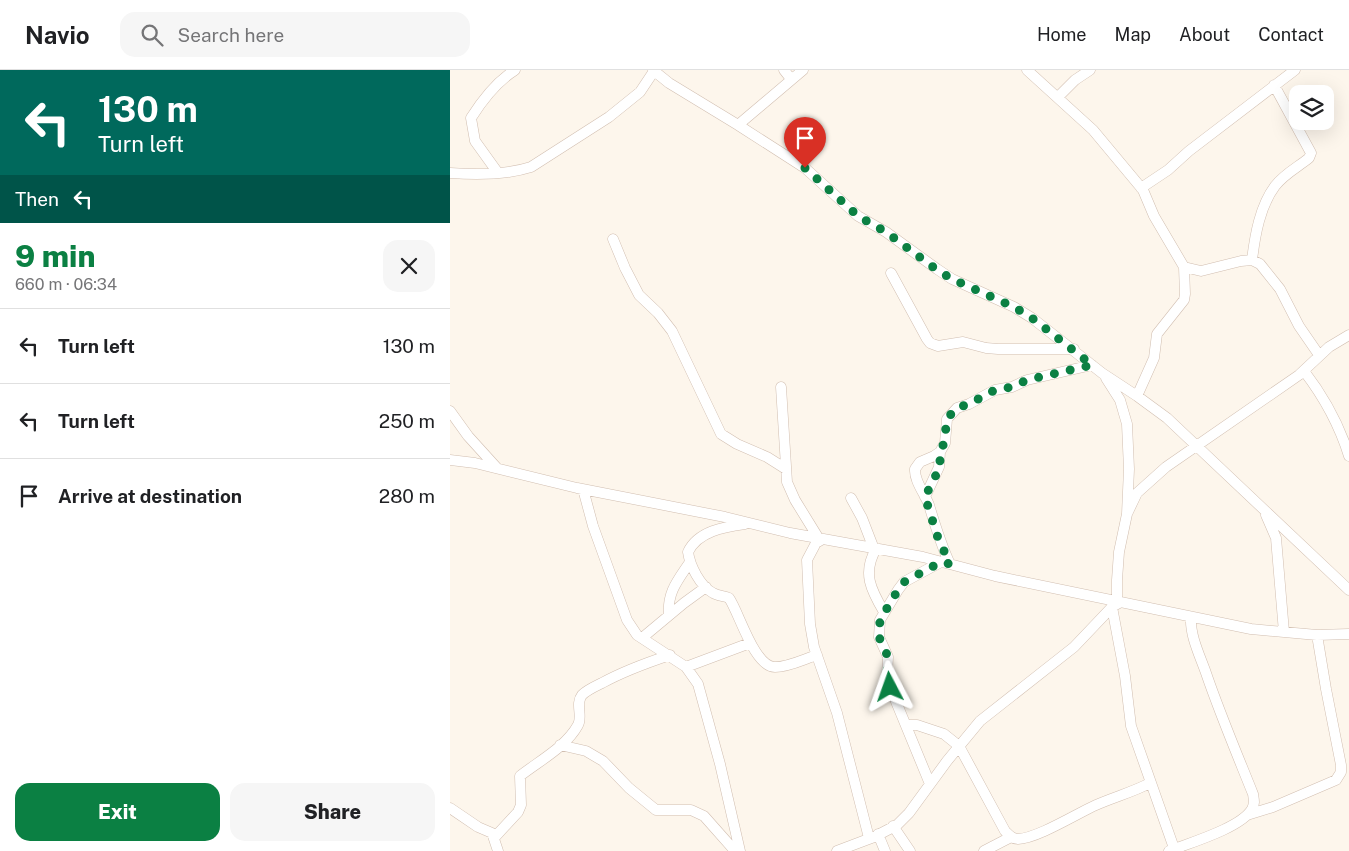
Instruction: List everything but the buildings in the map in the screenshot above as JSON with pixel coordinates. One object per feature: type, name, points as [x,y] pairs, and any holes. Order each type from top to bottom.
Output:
[{"type":"street","points":[[498,173],[475,141],[471,118],[493,89],[515,70]]},
{"type":"street","points":[[784,70],[791,79]]},
{"type":"street","points":[[738,125],[803,70]]},
{"type":"street","points":[[1027,70],[1093,130],[1141,188],[1154,216],[1184,267],[1184,300],[1157,334],[1154,358],[1137,396]]},
{"type":"street","points":[[1058,97],[1090,70]]},
{"type":"street","points":[[1141,188],[1168,170],[1294,70]]},
{"type":"street","points":[[450,173],[498,173],[521,170],[539,163],[559,148],[609,117],[640,92],[653,71],[669,83],[805,168],[858,216],[900,242],[937,270],[952,279],[1014,307],[1046,327],[1102,373],[1167,418],[1349,590]]},
{"type":"street","points":[[1252,260],[1258,226],[1270,195],[1276,185],[1309,158],[1311,153],[1274,85]]},
{"type":"street","points":[[613,239],[639,295],[658,313],[672,331],[721,434],[736,444],[767,457],[786,469]]},
{"type":"street","points":[[1184,267],[1200,271],[1242,261],[1252,260],[1260,264],[1280,289],[1319,356]]},
{"type":"street","points":[[892,273],[927,339],[934,345],[964,342],[998,349],[1074,349]]},
{"type":"street","points":[[1127,514],[1138,493],[1166,467],[1304,371],[1329,347],[1349,334]]},
{"type":"street","points":[[925,497],[940,467],[940,452],[944,443],[947,419],[956,408],[974,402],[995,390],[1012,387],[1027,380],[1092,365]]},
{"type":"street","points":[[1304,371],[1326,402],[1344,440],[1349,456]]},
{"type":"street","points":[[1102,373],[1120,400],[1127,424],[1129,471],[1127,514],[1119,552],[1117,604],[1131,726],[1173,850],[1237,823],[1253,809],[1254,803],[1253,794],[1207,677],[1191,625],[1191,618]]},
{"type":"street","points":[[781,387],[789,489],[821,539]]},
{"type":"street","points":[[450,411],[468,436],[497,468]]},
{"type":"street","points":[[940,452],[920,462],[915,469],[916,478],[925,497],[945,563]]},
{"type":"street","points":[[450,460],[475,463],[583,489],[945,563],[1117,604],[1251,629],[1317,635],[1349,634]]},
{"type":"street","points":[[583,489],[593,526],[627,620],[637,635],[686,667],[698,684],[740,851]]},
{"type":"street","points":[[851,498],[875,549],[870,560],[869,579],[873,593],[884,612]]},
{"type":"street","points":[[1262,508],[1276,538],[1284,632]]},
{"type":"street","points":[[750,523],[732,526],[701,536],[692,544],[688,552],[690,562],[697,575],[712,593],[729,598],[750,643],[768,665],[775,667],[817,655]]},
{"type":"street","points":[[821,539],[816,543],[806,560],[810,624],[817,655],[837,713],[874,836],[885,851]]},
{"type":"street","points":[[669,615],[668,603],[670,594],[690,562]]},
{"type":"street","points":[[930,784],[890,687],[887,675],[888,657],[879,637],[880,620],[904,582],[945,563]]},
{"type":"street","points":[[642,638],[706,587]]},
{"type":"street","points":[[837,851],[893,826],[909,813],[980,721],[1074,647],[1117,604]]},
{"type":"street","points":[[1247,815],[1288,801],[1336,780],[1341,772],[1317,635]]},
{"type":"street","points":[[686,667],[750,643]]},
{"type":"street","points":[[494,838],[518,812],[521,804],[520,776],[560,745],[577,727],[581,719],[579,702],[582,695],[620,673],[657,658],[670,655]]},
{"type":"street","points":[[906,725],[917,725],[944,734],[959,746],[1005,831],[1011,837],[1017,839],[1034,835],[1097,805],[1150,783]]},
{"type":"street","points":[[560,745],[586,751],[603,761],[629,788],[656,810],[691,810],[704,816],[735,851]]},
{"type":"street","points":[[450,808],[457,810],[478,827],[488,831],[494,838],[498,851]]},
{"type":"street","points":[[893,826],[910,851]]},
{"type":"street","points":[[984,851],[1011,837]]},
{"type":"route","points":[[805,168],[858,216],[886,232],[952,279],[1014,307],[1032,318],[1092,365],[1027,380],[1012,387],[989,392],[978,400],[956,408],[947,419],[944,443],[940,452],[940,467],[925,497],[938,538],[950,564],[941,562],[904,582],[880,620],[879,637],[888,657],[887,675],[890,687]]}]
